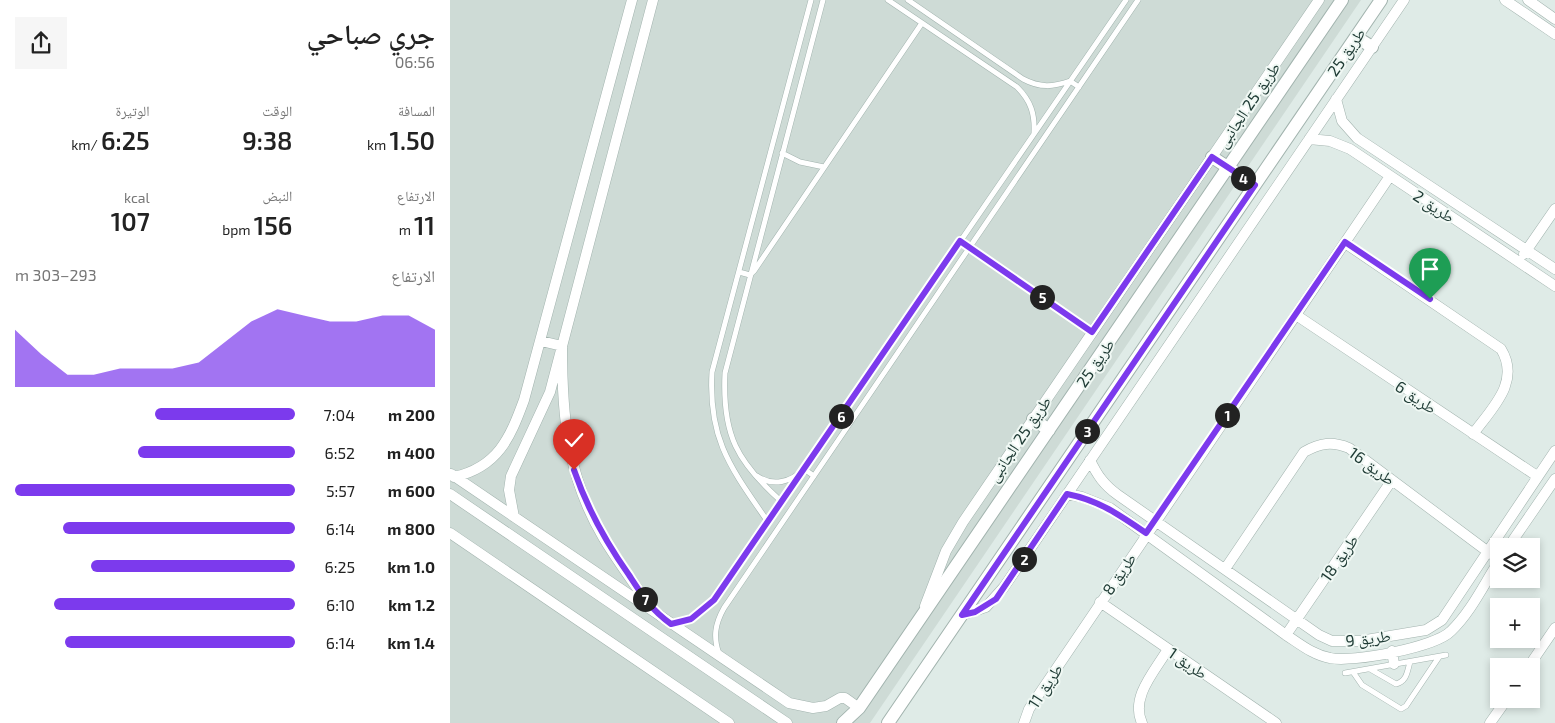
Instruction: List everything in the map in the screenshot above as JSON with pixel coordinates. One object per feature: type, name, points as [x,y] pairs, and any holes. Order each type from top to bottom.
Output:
[{"type":"street","points":[[452,475],[479,468],[500,450],[524,400],[632,0]]},
{"type":"street","points":[[514,517],[509,490],[511,476],[544,406],[562,346],[653,0]]},
{"type":"street","name":"طريق 25 الجانبى","points":[[922,615],[933,583],[950,544],[963,522],[1319,0]]},
{"type":"street","name":"طريق 25","points":[[843,723],[859,708],[1342,0]]},
{"type":"street","name":"طريق 25","points":[[888,723],[1381,0]]},
{"type":"street","points":[[962,615],[975,612],[996,599],[1404,0]]},
{"type":"street","points":[[1505,0],[1555,34]]},
{"type":"street","points":[[1528,0],[1555,19]]},
{"type":"street","points":[[1356,36],[1372,47]]},
{"type":"street","name":"طريق 2","points":[[1336,99],[1342,121],[1357,138],[1555,269]]},
{"type":"street","name":"طريق 2","points":[[1309,139],[1320,139],[1340,144],[1555,286]]},
{"type":"street","points":[[1212,157],[1255,185]]},
{"type":"street","name":"طريق 8","points":[[1069,649],[1390,176]]},
{"type":"street","points":[[1520,262],[1555,209]]},
{"type":"street","points":[[1345,242],[1501,349],[1507,358],[1510,370],[1508,380],[1473,434]]},
{"type":"street","name":"طريق 6","points":[[1296,315],[1538,476]]},
{"type":"street","points":[[541,341],[562,346]]},
{"type":"street","points":[[562,346],[563,407],[566,434],[574,470],[586,505],[603,538],[654,612]]},
{"type":"street","points":[[1033,419],[1049,430]]},
{"type":"street","name":"طريق 16","points":[[1225,569],[1304,452],[1326,443],[1349,448],[1490,553]]},
{"type":"street","name":"طريق 9","points":[[1090,460],[1096,474],[1106,486],[1296,620],[1332,641],[1348,642],[1426,630],[1442,620],[1555,451]]},
{"type":"street","points":[[452,475],[789,703],[813,708],[826,706],[840,698],[859,708]]},
{"type":"street","points":[[1514,538],[1555,479]]},
{"type":"street","name":"طريق 18","points":[[1286,635],[1392,480]]},
{"type":"street","points":[[450,494],[787,723]]},
{"type":"street","name":"طريق 9","points":[[1067,494],[1082,497],[1110,508],[1286,635],[1310,651],[1331,659],[1348,660],[1432,643],[1451,632],[1490,574]]},
{"type":"street","points":[[450,533],[729,723]]},
{"type":"street","name":"طريق 1","points":[[1100,602],[1276,723]]},
{"type":"street","points":[[1534,658],[1555,628]]},
{"type":"street","name":"طريق 11","points":[[1024,723],[1029,709],[1069,649]]},
{"type":"street","points":[[1142,723],[1139,716],[1138,703],[1143,690],[1168,649]]},
{"type":"street","points":[[1392,652],[1394,664]]},
{"type":"street","points":[[1490,723],[1501,708]]},
{"type":"lane","points":[[768,522],[723,453],[714,426],[711,399],[712,372],[812,0]]},
{"type":"lane","points":[[782,502],[749,469],[733,443],[727,423],[724,398],[725,373],[823,0]]},
{"type":"lane","points":[[888,0],[1018,87],[1032,108],[1034,134]]},
{"type":"lane","points":[[671,624],[691,619],[708,608],[1126,0]]},
{"type":"lane","points":[[720,657],[716,645],[715,632],[718,619],[1138,0]]},
{"type":"lane","points":[[906,12],[910,2],[1034,84],[1046,87],[1070,81],[1079,87]]},
{"type":"lane","points":[[1114,17],[1123,23]]},
{"type":"lane","points":[[750,275],[922,23]]},
{"type":"lane","points":[[799,46],[810,50]]},
{"type":"lane","points":[[971,56],[977,47]]},
{"type":"lane","points":[[780,121],[790,124]]},
{"type":"lane","points":[[1026,146],[1035,152]]},
{"type":"lane","points":[[782,153],[800,162],[824,167]]},
{"type":"lane","points":[[759,197],[770,199]]},
{"type":"lane","points":[[960,241],[1092,332]]},
{"type":"lane","points":[[739,272],[750,275]]},
{"type":"lane","points":[[917,305],[926,311]]},
{"type":"lane","points":[[719,346],[731,348]]},
{"type":"lane","points":[[872,370],[882,377]]},
{"type":"lane","points":[[714,426],[727,423]]},
{"type":"lane","points":[[749,469],[760,478],[774,482],[788,480],[804,469]]},
{"type":"lane","points":[[804,469],[814,476]]},
{"type":"lane","points":[[1345,673],[1446,655]]},
{"type":"lane","points":[[1353,672],[1362,685],[1401,709],[1406,706],[1439,657]]},
{"type":"lane","points":[[1370,669],[1396,684],[1402,682],[1406,677],[1410,662]]},
{"type":"shaded area","points":[[450,0],[1361,0],[870,723],[450,723]]},
{"type":"route","points":[[574,470],[586,505],[603,538],[654,612],[671,624],[691,619],[708,608],[714,600],[960,241],[1092,332],[1212,157],[1255,185],[962,615],[986,607],[996,599],[1067,494],[1082,497],[1110,508],[1146,533],[1345,242],[1430,299]]}]
